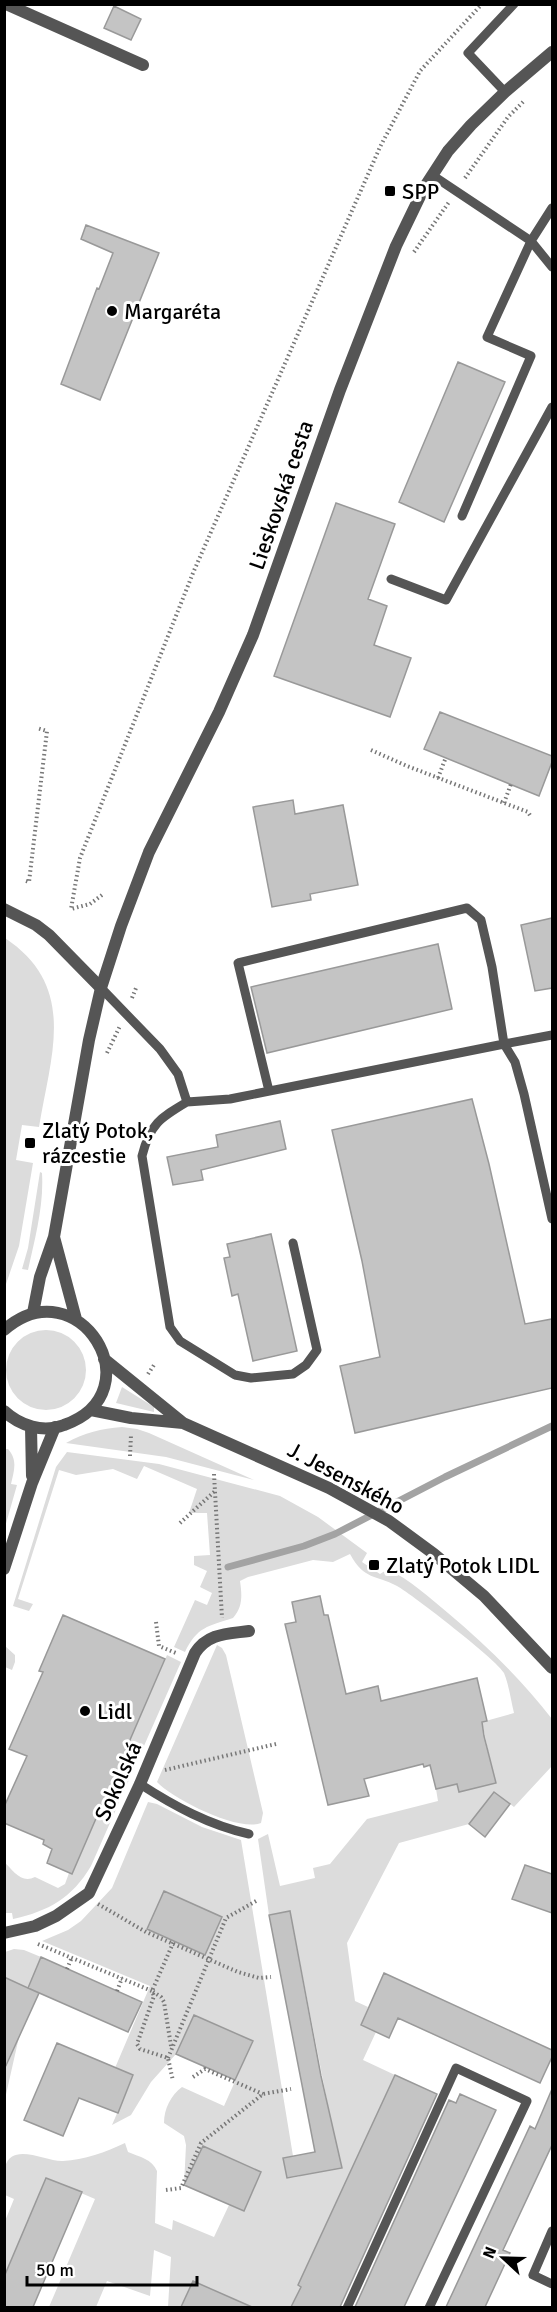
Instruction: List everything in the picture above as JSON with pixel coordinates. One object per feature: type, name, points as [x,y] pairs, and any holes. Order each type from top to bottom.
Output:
[{"type":"street","points":[[6,4],[143,65]]},
{"type":"street","name":"Lieskovská cesta","points":[[33,1313],[39,1277],[54,1237],[83,1069],[101,988],[121,926],[149,852],[219,712],[253,635],[340,390],[396,246],[432,175],[448,151],[471,124],[552,52]]},
{"type":"street","points":[[4,909],[36,925],[49,935],[101,988]]},
{"type":"street","name":"Lieskovská cesta","points":[[54,1237],[76,1319],[95,1337],[104,1359],[105,1388],[99,1401],[91,1410]]},
{"type":"street","points":[[4,1330],[20,1318],[33,1313],[58,1312],[76,1319]]},
{"type":"street","name":"J. Jesenského","points":[[104,1359],[183,1423],[350,1500],[389,1521],[434,1554],[484,1596],[552,1668]]},
{"type":"street","points":[[4,1411],[20,1422],[31,1426],[55,1428],[78,1420],[91,1410]]},
{"type":"street","name":"J. Jesenského","points":[[91,1410],[131,1418],[183,1423]]},
{"type":"street","points":[[31,1426],[32,1483]]},
{"type":"street","points":[[4,1569],[32,1483],[55,1428]]},
{"type":"street","name":"Sokolská","points":[[4,1933],[35,1926],[56,1916],[89,1893],[140,1784],[195,1653],[202,1643],[217,1635],[249,1631]]},
{"type":"lane","points":[[506,92],[468,53],[514,4]]},
{"type":"lane","points":[[432,175],[531,241],[552,267]]},
{"type":"lane","points":[[462,516],[531,356],[487,337],[531,241],[552,208]]},
{"type":"lane","points":[[391,579],[446,600],[552,407]]},
{"type":"lane","points":[[269,1091],[238,963],[467,908],[481,920],[492,967],[504,1044],[515,1062],[524,1094],[552,1219]]},
{"type":"lane","points":[[101,988],[160,1049],[178,1074],[187,1102]]},
{"type":"lane","points":[[294,1243],[317,1350],[306,1365],[293,1374],[251,1378],[235,1375],[180,1341],[170,1327],[142,1156],[148,1135],[162,1117],[187,1102],[230,1099],[552,1035]]},
{"type":"lane","points":[[140,1784],[186,1811],[231,1830],[249,1834]]},
{"type":"lane","points":[[347,2307],[456,2068],[527,2101],[429,2307]]},
{"type":"lane","points":[[552,2231],[533,2275],[552,2284]]},
{"type":"path","points":[[102,895],[90,904],[70,909],[80,858],[193,573],[380,147],[420,71],[482,4]]},
{"type":"path","points":[[26,881],[29,882],[47,731],[37,728]]},
{"type":"path","points":[[371,750],[528,812],[531,817]]},
{"type":"path","points":[[438,778],[446,757]]},
{"type":"path","points":[[504,803],[511,784]]},
{"type":"path","points":[[130,1456],[131,1426]]},
{"type":"path","points":[[214,1474],[222,1622]]},
{"type":"path","points":[[180,1522],[215,1491]]},
{"type":"path","points":[[156,1623],[159,1646],[172,1652]]},
{"type":"path","points":[[158,1772],[276,1744]]},
{"type":"path","points":[[173,2081],[168,2058],[226,1918],[258,1900]]},
{"type":"path","points":[[95,1902],[129,1923],[208,1959],[253,1977],[271,1977]]},
{"type":"path","points":[[32,1941],[152,1991],[161,1997],[164,2002],[171,2049]]},
{"type":"path","points":[[168,2058],[140,2049],[137,2044],[154,1996],[152,1991],[174,1942]]},
{"type":"path","points":[[67,1969],[72,1957]]},
{"type":"path","points":[[117,1991],[122,1978]]},
{"type":"path","points":[[193,2077],[205,2068],[263,2094]]},
{"type":"path","points":[[166,2190],[181,2188],[201,2143],[263,2094],[291,2089]]},
{"type":"shaded area","points":[[5,938],[28,957],[43,978],[51,1000],[54,1024],[53,1048],[39,1127],[22,1125],[16,1160],[33,1163],[19,1246],[5,1287]]},
{"type":"shaded area","points":[[40,1172],[42,1173],[42,1185],[40,1210],[28,1270],[22,1269],[28,1248]]},
{"type":"shaded area","points":[[46,1330],[61,1333],[74,1342],[83,1355],[86,1370],[83,1385],[74,1398],[61,1407],[46,1410],[31,1407],[18,1398],[9,1385],[6,1370],[9,1355],[18,1342],[31,1333]]},
{"type":"shaded area","points":[[122,1387],[154,1407],[154,1412],[116,1403]]},
{"type":"shaded area","points":[[122,1427],[149,1433],[254,1480],[166,1457],[66,1443],[93,1432]]},
{"type":"shaded area","points":[[5,1449],[11,1453],[14,1461],[11,1484],[17,1485],[5,1527]]},
{"type":"shaded area","points":[[67,1452],[159,1464],[280,1496],[318,1517],[367,1553],[362,1562],[380,1574],[388,1569],[426,1595],[503,1663],[552,1719],[552,1766],[514,1807],[494,1792],[469,1824],[399,1843],[347,1943],[355,2001],[368,2007],[361,2025],[376,2032],[363,2060],[395,2075],[298,2285],[301,2287],[291,2307],[251,2307],[193,2281],[181,2307],[168,2307],[171,2257],[154,2250],[150,2296],[107,2281],[96,2307],[49,2307],[95,2199],[46,2178],[5,2277],[5,2221],[14,2199],[5,2195],[4,2174],[9,2159],[15,2155],[30,2155],[63,2161],[95,2155],[125,2143],[128,2152],[149,2161],[157,2171],[155,2223],[172,2230],[173,2220],[214,2237],[229,2205],[244,2211],[261,2173],[203,2146],[184,2185],[186,2145],[184,2136],[164,2123],[169,2103],[182,2087],[224,2106],[253,2041],[194,2015],[176,2054],[151,2082],[131,2115],[112,2125],[133,2076],[115,2068],[150,1986],[42,1941],[68,1930],[81,1921],[112,1888],[148,1802],[157,1804],[202,1827],[241,1840],[293,2156],[283,2158],[287,2178],[297,2177],[339,2162],[290,1911],[269,1915],[258,1839],[268,1834],[280,1886],[315,1878],[313,1868],[330,1864],[367,1819],[438,1801],[436,1789],[457,1784],[459,1792],[495,1783],[482,1722],[514,1713],[507,1683],[504,1673],[498,1666],[472,1643],[397,1586],[366,1573],[355,1563],[350,1554],[333,1562],[313,1560],[240,1581],[241,1601],[239,1610],[233,1618],[199,1632],[185,1652],[174,1647],[195,1600],[207,1605],[212,1593],[200,1587],[207,1571],[194,1565],[194,1556],[210,1555],[207,1513],[189,1513],[197,1489],[144,1466],[137,1479],[113,1469],[76,1475],[59,1470],[18,1599],[33,1604],[29,1611],[13,1606],[56,1467]]},
{"type":"shaded area","points":[[217,1645],[226,1655],[263,1813],[261,1823],[251,1825],[237,1823],[206,1812],[177,1797],[157,1782]]},
{"type":"shaded area","points":[[5,1646],[15,1655],[12,1670],[5,1667]]},
{"type":"shaded area","points":[[167,1655],[181,1662],[91,1866],[76,1887],[58,1902],[38,1912],[13,1919],[12,1913],[5,1913],[4,1862],[26,1879],[35,1877],[58,1888],[65,1884],[69,1873],[72,1874]]},
{"type":"shaded area","points":[[14,1949],[24,1950],[41,1957],[28,1988],[8,1979],[5,1988],[5,1952]]},
{"type":"shaded area","points":[[19,2037],[5,2099],[5,2070]]},
{"type":"building","points":[[114,6],[141,19],[131,40],[104,28]]},
{"type":"building","name":"Margaréta","points":[[86,225],[159,253],[100,400],[61,384],[97,288],[99,289],[113,253],[81,239]]},
{"type":"building","points":[[458,362],[505,382],[444,522],[399,502]]},
{"type":"building","points":[[336,503],[395,524],[368,599],[387,606],[374,645],[411,658],[390,717],[274,676]]},
{"type":"building","points":[[440,712],[552,756],[552,762],[539,796],[424,749]]},
{"type":"building","points":[[293,800],[295,814],[343,805],[358,885],[310,894],[311,900],[272,907],[253,807]]},
{"type":"building","points":[[552,918],[552,988],[535,991],[521,925]]},
{"type":"building","points":[[438,944],[452,1009],[267,1053],[251,987]]},
{"type":"building","points":[[472,1099],[525,1324],[552,1319],[552,1388],[355,1433],[340,1366],[380,1357],[362,1261],[332,1130]]},
{"type":"building","points":[[280,1121],[286,1149],[201,1170],[203,1180],[173,1185],[167,1157],[218,1147],[216,1135]]},
{"type":"building","points":[[271,1234],[297,1351],[253,1361],[238,1294],[232,1296],[224,1258],[230,1257],[227,1244]]},
{"type":"building","points":[[320,1596],[324,1615],[328,1615],[346,1694],[378,1686],[381,1701],[477,1678],[487,1721],[482,1722],[484,1736],[496,1783],[459,1792],[457,1784],[436,1789],[430,1765],[424,1767],[423,1764],[364,1779],[369,1796],[328,1805],[285,1624],[296,1622],[292,1602]]},
{"type":"building","name":"Lidl","points":[[63,1615],[165,1659],[72,1874],[47,1863],[52,1849],[43,1844],[44,1840],[4,1823],[4,1807],[27,1756],[9,1749],[43,1672],[39,1671]]},
{"type":"building","points":[[494,1792],[510,1804],[485,1837],[469,1824]]},
{"type":"building","points":[[525,1865],[552,1874],[552,1913],[512,1899]]},
{"type":"building","points":[[164,1891],[222,1917],[205,1955],[147,1929]]},
{"type":"building","points":[[290,1911],[321,2076],[342,2168],[287,2178],[283,2158],[315,2152],[269,1915]]},
{"type":"building","points":[[41,1957],[142,2002],[128,2032],[28,1988]]},
{"type":"building","points":[[384,1973],[552,2050],[552,2057],[540,2083],[398,2018],[389,2038],[361,2025]]},
{"type":"building","points":[[4,1977],[39,1993],[4,2070]]},
{"type":"building","points":[[194,2015],[253,2041],[235,2080],[176,2054]]},
{"type":"building","points":[[57,2043],[133,2075],[118,2113],[79,2098],[63,2136],[24,2120]]},
{"type":"building","points":[[395,2075],[437,2094],[340,2307],[291,2307],[301,2287],[298,2285]]},
{"type":"building","points":[[552,2089],[552,2145],[503,2250],[510,2253],[485,2307],[446,2307],[530,2126],[535,2129]]},
{"type":"building","points":[[460,2094],[496,2110],[404,2307],[355,2307],[449,2100],[456,2103]]},
{"type":"building","points":[[203,2146],[261,2172],[244,2211],[184,2185]]},
{"type":"building","points":[[46,2178],[82,2192],[33,2307],[4,2307],[4,2277]]},
{"type":"building","points":[[193,2281],[252,2307],[181,2307]]},
{"type":"waterway","points":[[228,1567],[304,1546],[335,1534],[445,1477],[552,1426]]},
{"type":"place","name":"SPP","points":[[390,191]]},
{"type":"place","name":"Margaréta","points":[[112,311]]},
{"type":"place","name":"Zlatý Potok, rázcestie","points":[[30,1143]]},
{"type":"place","name":"Zlatý Potok LIDL","points":[[374,1565]]},
{"type":"place","name":"Lidl","points":[[85,1711]]}]
